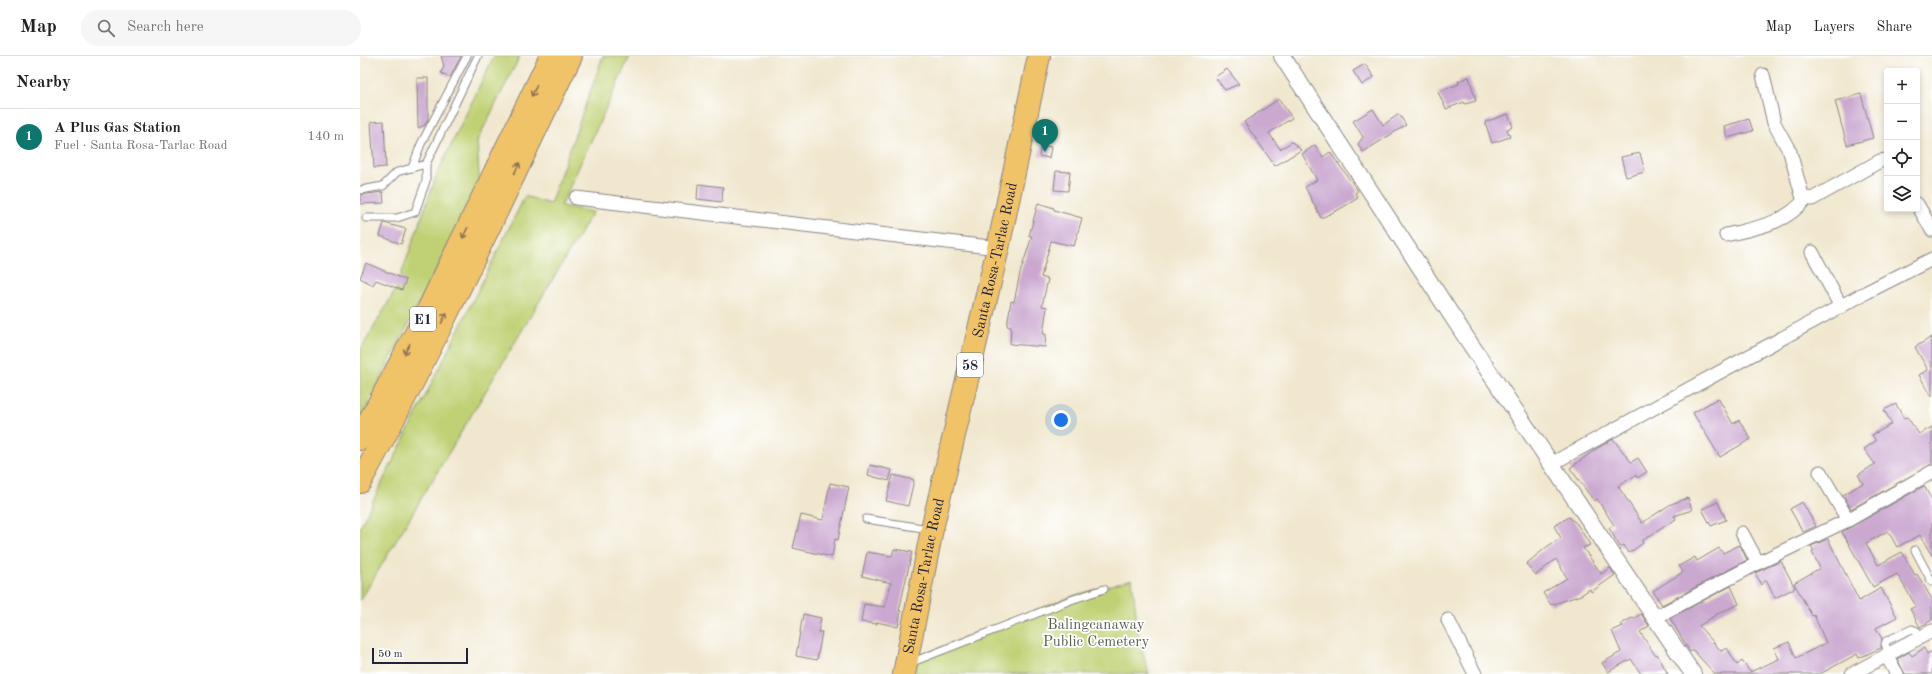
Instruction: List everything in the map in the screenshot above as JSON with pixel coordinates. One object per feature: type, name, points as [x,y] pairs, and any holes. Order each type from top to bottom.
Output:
[{"type":"highway","name":"E1","points":[[360,482],[389,428],[491,200],[551,56]]},
{"type":"highway","name":"E1","points":[[360,439],[427,312],[571,56]]},
{"type":"highway","name":"Santa Rosa-Tarlac Road","points":[[905,669],[932,529],[998,248],[1039,56]]},
{"type":"street","points":[[1282,56],[1551,464],[1656,617],[1693,674]]},
{"type":"street","points":[[1763,75],[1774,123],[1788,146],[1802,195],[1806,198],[1812,199],[1880,161],[1884,160]]},
{"type":"street","points":[[576,198],[998,248]]},
{"type":"street","points":[[1726,235],[1771,224],[1799,208],[1806,198]]},
{"type":"street","points":[[1920,209],[1932,230]]},
{"type":"street","points":[[1812,252],[1840,307]]},
{"type":"street","points":[[1551,464],[1840,307],[1932,259]]},
{"type":"street","points":[[1820,472],[1848,520]]},
{"type":"street","points":[[1656,617],[1758,563],[1848,520],[1932,472]]},
{"type":"street","points":[[1742,533],[1758,563]]},
{"type":"street","points":[[1448,620],[1475,674]]},
{"type":"street","points":[[1852,674],[1932,631]]},
{"type":"street","points":[[1888,654],[1897,674]]},
{"type":"lane","points":[[412,168],[421,144],[468,56]]},
{"type":"lane","points":[[366,218],[397,218],[415,212],[426,181],[426,164],[478,56]]},
{"type":"lane","points":[[455,79],[465,84]]},
{"type":"lane","points":[[361,190],[383,186],[397,172],[426,164]]},
{"type":"lane","points":[[866,519],[932,529]]},
{"type":"lane","points":[[1915,550],[1932,582]]},
{"type":"lane","points":[[905,669],[1072,600],[1104,589]]},
{"type":"green space","points":[[494,56],[520,56],[477,141],[480,192],[451,241],[360,419],[360,351],[396,289],[437,174]]},
{"type":"green space","points":[[603,56],[630,56],[561,206],[593,212],[360,601],[360,527],[525,196],[550,204]]},
{"type":"green space","name":"Balingcanaway Public Cemetery","points":[[1132,579],[1139,640],[1149,674],[915,674],[919,656],[1073,596]]},
{"type":"building","points":[[441,56],[461,56],[450,77],[441,73],[444,66]]},
{"type":"building","points":[[1365,64],[1374,77],[1362,85],[1353,71]]},
{"type":"building","points":[[1227,69],[1239,84],[1225,90],[1215,77]]},
{"type":"building","points":[[1469,77],[1476,101],[1465,104],[1464,102],[1446,109],[1438,92],[1459,84],[1458,81]]},
{"type":"building","points":[[417,78],[428,78],[428,119],[425,125],[418,128]]},
{"type":"building","points":[[1861,94],[1873,138],[1847,145],[1835,101]]},
{"type":"building","points":[[1279,99],[1292,118],[1269,133],[1280,149],[1292,142],[1301,150],[1275,166],[1244,122]]},
{"type":"building","points":[[1373,109],[1383,125],[1399,114],[1406,125],[1363,152],[1358,144],[1363,137],[1353,121]]},
{"type":"building","points":[[1508,114],[1513,127],[1507,129],[1510,137],[1492,143],[1485,122]]},
{"type":"building","points":[[1749,119],[1753,131],[1727,138],[1724,126]]},
{"type":"building","points":[[384,121],[386,167],[374,168],[371,122]]},
{"type":"building","points":[[1041,145],[1051,147],[1049,158],[1039,156]]},
{"type":"building","points":[[1315,145],[1323,157],[1330,152],[1358,191],[1355,193],[1358,198],[1321,218],[1305,187],[1317,180],[1302,154]]},
{"type":"building","points":[[1640,153],[1645,172],[1626,177],[1621,157]]},
{"type":"building","points":[[1056,171],[1070,172],[1068,191],[1054,190]]},
{"type":"building","points":[[698,184],[723,187],[722,202],[697,199]]},
{"type":"building","points":[[383,192],[384,203],[360,204],[360,195]]},
{"type":"building","points":[[1038,203],[1054,208],[1054,210],[1082,218],[1074,246],[1051,241],[1041,277],[1048,279],[1042,306],[1047,307],[1043,334],[1046,334],[1045,347],[1010,344],[1011,327],[1007,326],[1011,301],[1014,302],[1020,273],[1032,236],[1029,236]]},
{"type":"building","points":[[384,223],[406,229],[401,244],[380,236]]},
{"type":"building","points":[[366,263],[406,280],[402,290],[376,280],[373,285],[360,278]]},
{"type":"building","points":[[1932,337],[1932,397],[1919,375],[1928,370],[1915,347]]},
{"type":"building","points":[[1718,398],[1733,424],[1739,420],[1751,439],[1720,457],[1693,413]]},
{"type":"building","points":[[1896,404],[1904,419],[1907,417],[1919,434],[1932,427],[1932,464],[1851,509],[1843,495],[1863,483],[1858,475],[1875,464],[1864,449],[1876,441],[1872,435],[1892,424],[1884,410]]},
{"type":"building","points":[[1613,439],[1631,462],[1638,458],[1647,472],[1637,478],[1636,475],[1618,486],[1642,523],[1671,504],[1688,498],[1692,510],[1674,516],[1676,519],[1642,541],[1643,543],[1629,553],[1624,545],[1620,547],[1609,528],[1614,525],[1597,499],[1594,501],[1570,468],[1596,449]]},
{"type":"building","points":[[870,465],[892,470],[889,481],[868,475]]},
{"type":"building","points":[[893,475],[914,480],[908,506],[886,501]]},
{"type":"building","points":[[830,483],[849,487],[838,540],[835,539],[832,557],[793,548],[801,515],[823,520]]},
{"type":"building","points":[[1924,486],[1932,500],[1932,556],[1920,535],[1897,547],[1888,531],[1866,543],[1878,565],[1902,552],[1915,575],[1917,574],[1932,599],[1932,620],[1920,627],[1910,609],[1916,606],[1897,574],[1873,587],[1842,532]]},
{"type":"building","points":[[1718,502],[1726,520],[1711,526],[1702,509]]},
{"type":"building","points":[[1802,502],[1816,526],[1803,532],[1790,509]]},
{"type":"building","points":[[1569,517],[1577,524],[1590,545],[1583,548],[1601,574],[1610,568],[1615,575],[1591,592],[1590,589],[1581,595],[1551,605],[1543,593],[1567,578],[1556,559],[1536,575],[1526,564],[1548,546],[1561,538],[1554,526]]},
{"type":"building","points":[[1828,539],[1859,601],[1881,588],[1897,617],[1876,628],[1882,639],[1881,648],[1859,658],[1857,654],[1820,674],[1715,674],[1693,650],[1690,652],[1670,618],[1731,586],[1739,604],[1717,614],[1699,626],[1721,651],[1727,648],[1737,665],[1742,661],[1750,672],[1779,659],[1774,648],[1789,642],[1796,658],[1826,643],[1814,615],[1812,616],[1794,583],[1820,568],[1812,552],[1814,551],[1811,546]]},
{"type":"building","points":[[1740,545],[1747,560],[1662,605],[1653,591],[1683,572],[1679,566],[1695,557],[1697,561],[1719,548],[1723,553]]},
{"type":"building","points":[[894,549],[912,552],[899,611],[901,611],[898,627],[877,622],[877,624],[861,622],[864,604],[885,607],[891,583],[862,576],[867,552],[892,556]]},
{"type":"building","points":[[1781,561],[1795,588],[1775,598],[1766,580],[1762,585],[1755,573]]},
{"type":"building","points":[[803,614],[821,618],[818,632],[822,632],[817,660],[796,656]]},
{"type":"building","points":[[1641,614],[1649,626],[1640,632],[1655,655],[1657,654],[1668,674],[1641,674],[1631,659],[1608,672],[1602,663],[1621,652],[1612,631],[1623,626],[1621,624]]},
{"type":"building","points":[[1924,648],[1927,654],[1932,651],[1932,674],[1905,674],[1897,659],[1909,652],[1912,656]]},
{"type":"place","name":"A Plus Gas Station","points":[[1045,152]]}]
